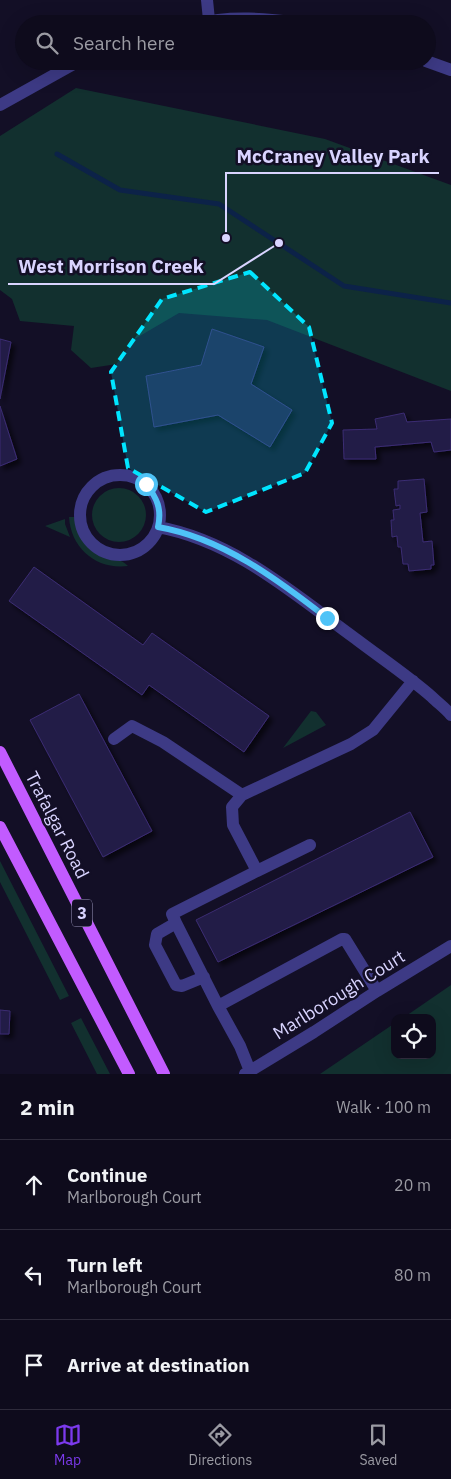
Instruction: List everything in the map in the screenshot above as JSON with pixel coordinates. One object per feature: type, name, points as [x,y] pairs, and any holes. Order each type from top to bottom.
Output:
[{"type":"main road","name":"Trafalgar Road","points":[[0,752],[164,1074]]},
{"type":"main road","name":"3","points":[[0,827],[129,1074]]},
{"type":"street","points":[[204,15],[207,0]]},
{"type":"street","points":[[436,65],[451,70]]},
{"type":"street","points":[[0,105],[63,70]]},
{"type":"street","points":[[122,475],[134,478],[146,484],[154,494],[159,507],[160,520],[158,527],[150,541],[142,548],[133,553],[122,555],[110,554],[91,542],[84,533],[80,513],[85,496],[92,486],[108,477],[122,475]]},
{"type":"street","points":[[158,527],[178,530],[234,553],[299,596],[413,681],[451,715]]},
{"type":"street","points":[[257,871],[233,825],[232,807],[242,795],[351,744],[373,730],[413,681]]},
{"type":"street","points":[[114,739],[132,726],[163,742],[242,795]]},
{"type":"street","points":[[248,1073],[240,1046],[172,914],[310,845]]},
{"type":"street","points":[[176,923],[157,934],[156,945],[176,985],[182,986],[204,977]]},
{"type":"street","points":[[218,1006],[342,939],[345,939],[376,991]]},
{"type":"street","name":"Marlborough Court","points":[[248,1073],[376,991],[451,946]]},
{"type":"highlighted area","points":[[250,272],[309,327],[332,423],[305,473],[206,512],[128,468],[111,372],[162,299]]},
{"type":"green space","points":[[76,88],[325,139],[451,185],[451,391],[267,320],[179,313],[133,340],[117,364],[91,368],[71,350],[74,326],[20,321],[12,299],[0,290],[0,136]]},
{"type":"green space","points":[[119,488],[129,490],[138,496],[144,505],[146,515],[144,525],[138,534],[129,540],[119,542],[109,540],[100,534],[94,525],[92,515],[94,505],[100,496],[109,490]]},
{"type":"green space","points":[[69,517],[76,517],[79,530],[89,547],[106,557],[125,563],[128,566],[106,565],[88,555],[80,548],[75,539]]},
{"type":"green space","points":[[65,519],[70,537],[45,526]]},
{"type":"green space","points":[[311,711],[316,712],[326,725],[283,748]]},
{"type":"green space","points":[[0,861],[69,996],[60,1000],[0,882]]},
{"type":"green space","points":[[451,985],[451,1074],[320,1074],[391,1026],[391,1059],[436,1059],[436,1014],[409,1014]]},
{"type":"green space","points":[[81,1018],[110,1074],[97,1074],[71,1023]]},
{"type":"building","points":[[212,329],[264,347],[251,384],[292,410],[270,447],[218,415],[154,427],[146,376],[201,365]]},
{"type":"building","points":[[0,339],[11,342],[0,399]]},
{"type":"building","points":[[0,406],[17,459],[0,466]]},
{"type":"building","points":[[404,413],[407,422],[451,419],[451,450],[434,452],[431,442],[375,447],[376,459],[344,459],[343,430],[377,429],[375,419]]},
{"type":"building","points":[[424,479],[427,512],[420,513],[423,542],[432,541],[434,565],[431,565],[431,569],[409,571],[408,564],[403,564],[401,547],[398,547],[397,536],[392,537],[391,520],[394,520],[393,510],[400,509],[400,505],[396,506],[394,489],[398,489],[398,481]]},
{"type":"building","points":[[34,567],[143,645],[152,633],[269,716],[244,752],[149,685],[142,695],[9,601]]},
{"type":"building","points":[[79,694],[152,831],[103,857],[30,720]]},
{"type":"building","points":[[410,812],[433,857],[218,962],[196,920]]},
{"type":"building","points":[[0,1010],[10,1011],[9,1034],[0,1034]]},
{"type":"waterway","points":[[57,154],[120,190],[219,204],[344,286],[451,303]]},
{"type":"place","name":"McCraney Valley Park","points":[[226,238]]},
{"type":"place","name":"West Morrison Creek","points":[[279,243]]},
{"type":"route","points":[[146,484],[154,494],[159,507],[160,520],[158,527],[178,530],[234,553],[299,596],[327,618]]}]
